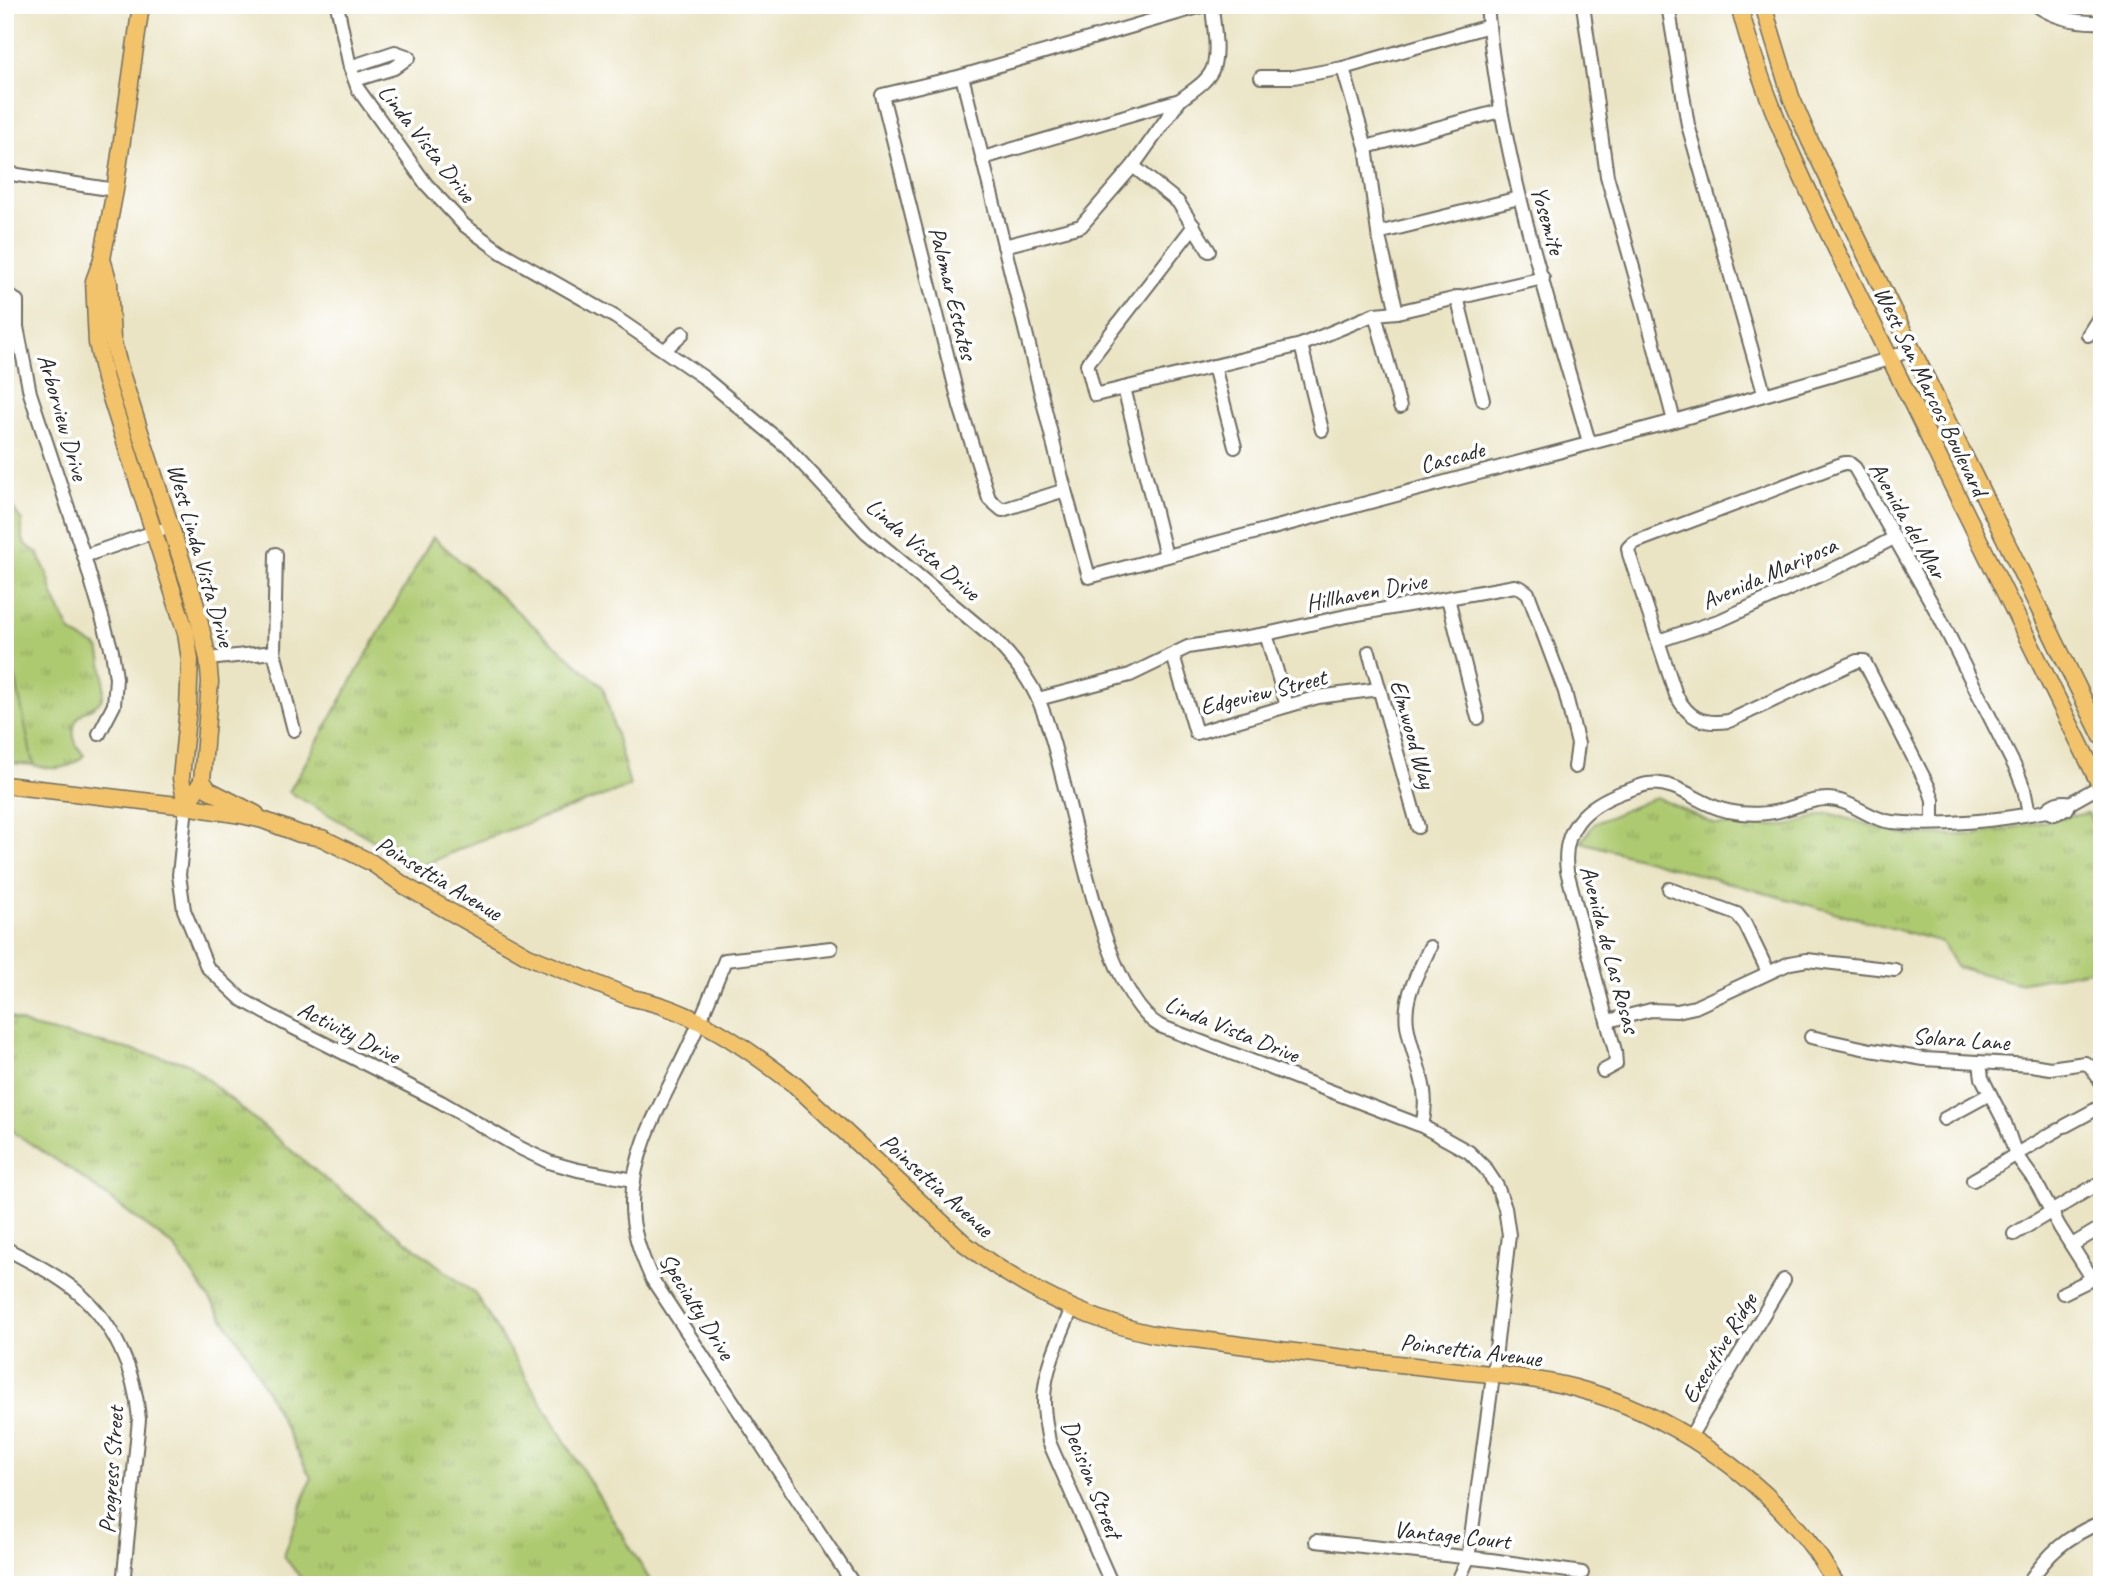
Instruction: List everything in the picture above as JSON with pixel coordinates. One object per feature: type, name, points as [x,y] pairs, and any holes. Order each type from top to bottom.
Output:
[{"type":"main road","name":"West Linda Vista Drive","points":[[141,5],[115,190],[102,259],[94,281],[97,343],[105,379],[186,633],[190,660],[181,778],[186,806]]},
{"type":"main road","name":"West San Marcos Boulevard","points":[[1740,5],[1746,34],[1770,105],[1789,150],[1889,359],[2101,787]]},
{"type":"main road","name":"West San Marcos Boulevard","points":[[1763,5],[1791,97],[1810,141],[2102,737]]},
{"type":"main road","name":"West Linda Vista Drive","points":[[102,259],[109,283],[112,339],[121,373],[195,602],[208,659],[210,682],[202,780],[186,806]]},
{"type":"main road","points":[[202,780],[209,790],[251,810],[263,820]]},
{"type":"main road","name":"Poinsettia Avenue","points":[[5,785],[186,806],[263,820],[300,834],[321,838],[372,863],[405,886],[528,956],[632,998],[682,1014],[722,1034],[796,1086],[965,1244],[991,1264],[1045,1296],[1105,1321],[1171,1338],[1515,1377],[1575,1388],[1639,1410],[1690,1437],[1734,1467],[1773,1502],[1814,1548],[1837,1585]]},
{"type":"street","name":"Linda Vista Drive","points":[[337,5],[350,66],[358,89],[426,184],[464,225],[501,252],[615,317],[703,377],[787,447],[866,531],[994,639],[1014,661],[1038,699],[1060,766],[1102,927],[1122,977],[1140,1011],[1160,1026],[1422,1126],[1469,1152],[1485,1168],[1497,1186],[1505,1208],[1508,1235],[1493,1376],[1468,1559],[1458,1581]]},
{"type":"street","points":[[1065,490],[962,76],[1205,5]]},
{"type":"street","points":[[1004,246],[1082,226],[1133,166],[1181,100],[1202,83],[1212,70],[1215,53],[1212,5]]},
{"type":"street","name":"Yosemite","points":[[1487,5],[1500,111],[1519,198],[1589,442]]},
{"type":"street","points":[[1583,5],[1606,176],[1674,421]]},
{"type":"street","points":[[1668,5],[1688,125],[1764,393]]},
{"type":"street","points":[[2036,5],[2048,13],[2071,21],[2102,22]]},
{"type":"street","points":[[1261,77],[1294,77],[1343,68],[1489,26]]},
{"type":"street","points":[[350,66],[395,52],[409,57],[394,68],[355,80]]},
{"type":"street","points":[[1343,68],[1366,147],[1378,233],[1397,312]]},
{"type":"street","name":"Palomar Estates","points":[[962,76],[883,94],[892,135],[960,406],[989,499],[1002,510],[1065,490]]},
{"type":"street","points":[[983,158],[1181,100]]},
{"type":"street","points":[[1366,147],[1500,111]]},
{"type":"street","points":[[1133,166],[1178,202],[1209,251]]},
{"type":"street","points":[[5,173],[115,190]]},
{"type":"street","points":[[1378,233],[1519,198]]},
{"type":"street","points":[[1194,226],[1087,364],[1095,395],[1301,345],[1375,314],[1397,312],[1543,278]]},
{"type":"street","name":"Arborview Drive","points":[[5,294],[17,301],[17,327],[30,393],[85,556],[112,651],[116,678],[114,705],[99,734]]},
{"type":"street","points":[[1457,297],[1483,400]]},
{"type":"street","points":[[2088,335],[2102,313]]},
{"type":"street","points":[[1375,314],[1399,407]]},
{"type":"street","points":[[665,350],[683,333]]},
{"type":"street","points":[[1301,345],[1322,430]]},
{"type":"street","name":"Cascade","points":[[1065,490],[1089,577],[1674,421],[1889,359],[1910,349]]},
{"type":"street","points":[[1214,366],[1235,447]]},
{"type":"street","points":[[1124,388],[1166,556]]},
{"type":"street","name":"Avenida del Mar","points":[[1658,641],[1628,548],[1633,542],[1849,463],[1855,468],[1939,616],[2017,771],[2029,814]]},
{"type":"street","points":[[85,556],[172,527]]},
{"type":"street","name":"Avenida Mariposa","points":[[1658,641],[1721,620],[1840,566],[1894,538]]},
{"type":"street","points":[[276,554],[274,652],[295,730]]},
{"type":"street","name":"Hillhaven Drive","points":[[1038,699],[1130,675],[1188,648],[1514,586],[1528,593],[1565,692],[1578,744],[1575,767]]},
{"type":"street","points":[[1448,598],[1478,718]]},
{"type":"street","points":[[1266,634],[1287,705]]},
{"type":"street","points":[[1658,641],[1676,695],[1690,715],[1704,722],[1729,721],[1857,661],[1864,661],[1929,788],[1933,800],[1933,822]]},
{"type":"street","points":[[208,659],[274,652]]},
{"type":"street","name":"Elmwood Way","points":[[1369,652],[1418,827]]},
{"type":"street","name":"Edgeview Street","points":[[1173,655],[1196,733],[1318,697],[1379,689]]},
{"type":"street","name":"Avenida de Las Rosas","points":[[1603,1071],[1616,1064],[1615,1051],[1565,855],[1578,821],[1596,804],[1646,784],[1664,784],[1725,811],[1768,813],[1815,800],[1829,799],[1846,802],[1889,822],[1973,821],[2046,811],[2051,806],[2064,801],[2070,803],[2101,787]]},
{"type":"street","name":"Activity Drive","points":[[186,806],[178,875],[184,910],[207,967],[241,999],[295,1029],[442,1101],[549,1162],[634,1180]]},
{"type":"street","points":[[1669,889],[1737,914],[1745,924],[1768,972]]},
{"type":"street","points":[[1422,1126],[1426,1095],[1407,1023],[1414,978],[1430,947]]},
{"type":"street","name":"Specialty Drive","points":[[831,948],[724,960],[700,1023],[645,1140],[634,1180],[632,1203],[635,1231],[652,1279],[854,1585]]},
{"type":"street","points":[[1608,1021],[1651,1010],[1677,1011],[1695,1007],[1790,963],[1807,960],[1895,970]]},
{"type":"street","name":"Solara Lane","points":[[1811,1037],[1924,1059],[2050,1068],[2085,1063],[2091,1066],[2101,1080]]},
{"type":"street","points":[[1980,1063],[1982,1078],[2005,1123],[2016,1155],[2035,1181],[2050,1212],[2072,1245],[2099,1277],[2063,1293]]},
{"type":"street","points":[[1944,1119],[1990,1094]]},
{"type":"street","points":[[1973,1180],[2102,1106]]},
{"type":"street","points":[[2014,1234],[2096,1185]]},
{"type":"street","points":[[2072,1245],[2102,1227]]},
{"type":"street","name":"Progress Street","points":[[5,1248],[47,1270],[76,1291],[117,1340],[130,1371],[138,1400],[139,1421],[123,1585]]},
{"type":"street","name":"Executive Ridge","points":[[1690,1437],[1784,1280]]},
{"type":"street","name":"Decision Street","points":[[1072,1308],[1048,1375],[1045,1417],[1049,1442],[1112,1585]]},
{"type":"street","points":[[2027,1585],[2059,1546],[2079,1531],[2102,1522]]},
{"type":"street","name":"Vantage Court","points":[[1316,1541],[1582,1573]]},
{"type":"green space","points":[[5,496],[22,521],[25,544],[38,553],[69,629],[99,648],[104,680],[102,698],[76,722],[75,739],[84,755],[67,767],[47,768],[33,765],[5,626]]},
{"type":"green space","points":[[433,537],[603,687],[630,786],[476,842],[420,867],[289,792]]},
{"type":"green space","points":[[5,626],[33,765],[5,762]]},
{"type":"green space","points":[[1656,797],[1716,825],[1787,826],[1829,813],[1903,835],[1975,835],[2088,813],[2102,841],[2102,968],[2018,983],[1956,967],[1942,942],[1581,842],[1595,823]]},
{"type":"green space","points":[[5,1015],[32,1027],[188,1063],[324,1178],[475,1294],[653,1585],[306,1585],[284,1556],[311,1478],[247,1353],[173,1246],[73,1171],[5,1127]]}]
